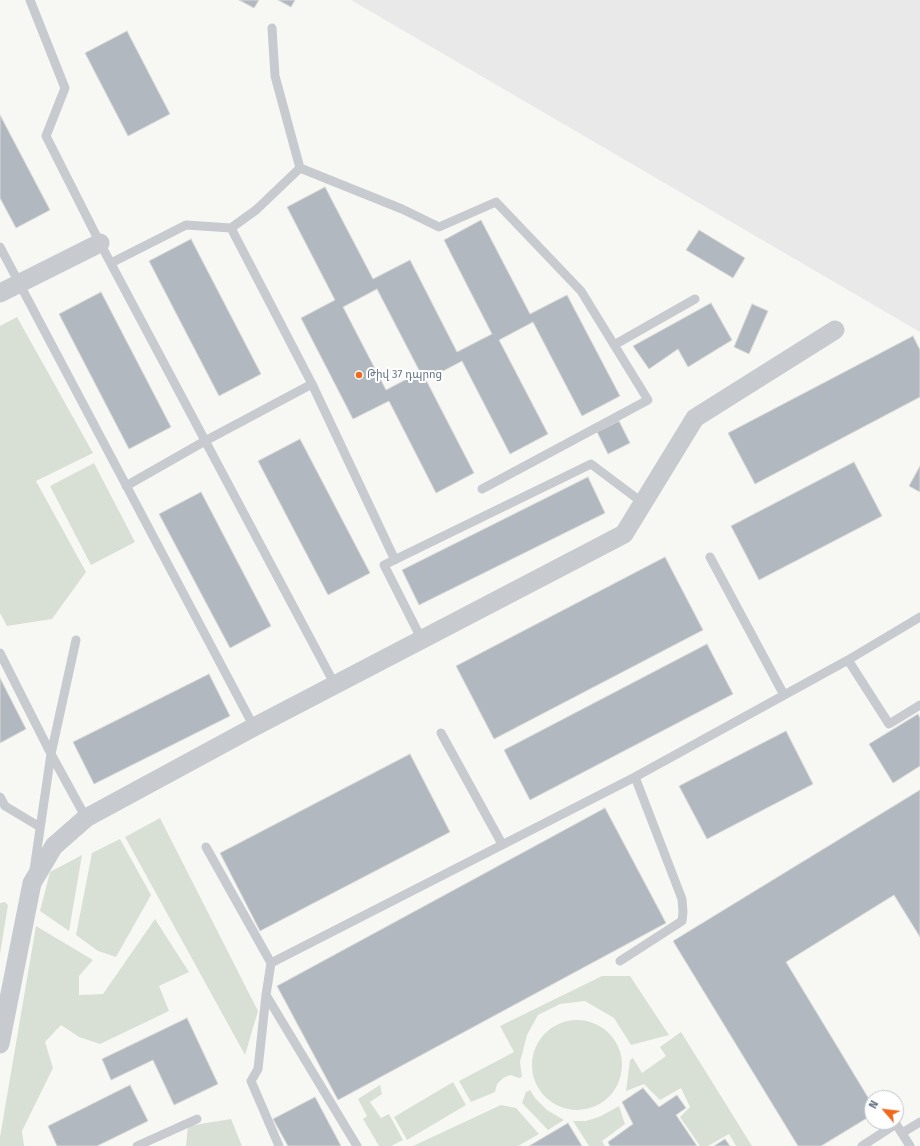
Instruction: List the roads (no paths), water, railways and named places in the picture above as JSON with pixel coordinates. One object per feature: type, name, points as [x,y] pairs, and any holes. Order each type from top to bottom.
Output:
[{"type":"street","points":[[0,292],[100,243]]},
{"type":"street","points":[[0,1044],[32,883],[54,846],[86,818],[254,727],[624,534],[695,418],[835,330]]},
{"type":"lane","points":[[30,0],[65,88],[46,136],[100,243],[335,685]]},
{"type":"lane","points":[[272,28],[275,76],[300,168]]},
{"type":"lane","points":[[111,263],[186,225],[231,228],[256,210],[300,168]]},
{"type":"lane","points":[[300,168],[402,209],[440,227],[496,202],[581,291],[648,400],[482,489]]},
{"type":"lane","points":[[231,228],[312,384],[395,560]]},
{"type":"lane","points":[[0,247],[254,727]]},
{"type":"lane","points":[[614,345],[695,300]]},
{"type":"lane","points":[[126,486],[205,441],[312,384]]},
{"type":"lane","points":[[422,640],[384,565],[591,464],[643,503]]},
{"type":"lane","points":[[710,557],[784,695]]},
{"type":"lane","points":[[271,963],[635,777],[848,660],[920,617]]},
{"type":"lane","points":[[32,883],[51,754],[76,640]]},
{"type":"lane","points":[[0,652],[51,754],[86,818]]},
{"type":"lane","points":[[848,660],[889,724],[920,705]]},
{"type":"lane","points":[[441,733],[502,844]]},
{"type":"lane","points":[[620,961],[682,921],[683,912],[682,899],[635,777]]},
{"type":"lane","points":[[0,797],[5,806],[40,827]]},
{"type":"lane","points":[[206,847],[271,963],[258,1069],[251,1081],[279,1146]]},
{"type":"lane","points":[[266,995],[357,1146]]},
{"type":"lane","points":[[137,1146],[197,1119]]},
{"type":"lane","points":[[902,1134],[920,1122]]},
{"type":"lane","points":[[862,1146],[896,1124],[910,1146]]},
{"type":"place","name":"Թիվ 37 դպրոց","points":[[359,375]]}]
